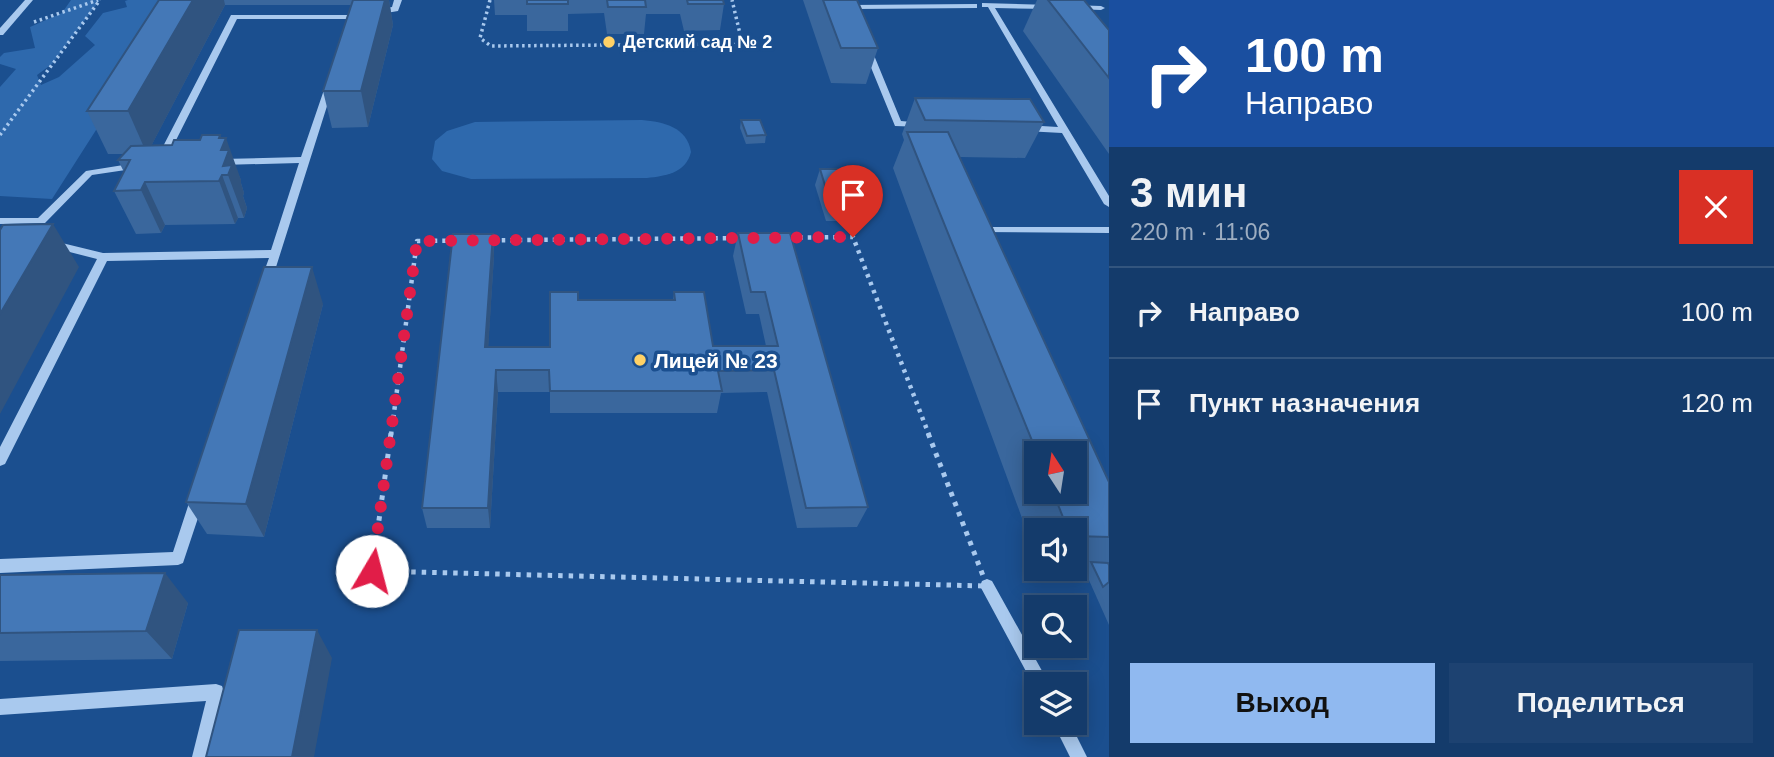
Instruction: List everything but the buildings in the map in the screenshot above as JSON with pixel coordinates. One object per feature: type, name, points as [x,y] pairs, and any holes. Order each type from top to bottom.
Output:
[{"type":"street","points":[[0,33],[29,0]]},
{"type":"street","points":[[159,164],[234,17],[351,17],[396,9],[398,0]]},
{"type":"street","points":[[1094,0],[1109,18]]},
{"type":"street","points":[[855,19],[850,7],[972,3],[1101,8]]},
{"type":"street","points":[[990,5],[1109,204]]},
{"type":"street","points":[[347,30],[351,17]]},
{"type":"street","points":[[864,42],[898,124],[926,125]]},
{"type":"street","points":[[262,294],[334,69]]},
{"type":"street","points":[[1009,128],[1064,130]]},
{"type":"street","points":[[212,162],[305,160]]},
{"type":"street","points":[[0,221],[41,221],[89,173],[172,164]]},
{"type":"street","points":[[978,218],[989,242]]},
{"type":"street","points":[[41,221],[58,246],[103,257],[275,254]]},
{"type":"street","points":[[984,230],[1109,230]]},
{"type":"street","points":[[0,460],[103,257]]},
{"type":"street","points":[[0,566],[178,558],[204,479]]},
{"type":"street","points":[[0,707],[216,692],[200,757]]},
{"type":"lane","points":[[987,586],[1034,672]]},
{"type":"lane","points":[[1067,735],[1079,757]]},
{"type":"path","points":[[6,26],[25,25],[100,0]]},
{"type":"path","points":[[0,135],[100,0]]},
{"type":"path","points":[[490,0],[480,38],[491,46],[518,46],[731,44],[741,38],[732,0]]},
{"type":"path","points":[[853,237],[987,586],[372,571],[417,241],[853,237]]},
{"type":"shaded area","points":[[71,0],[100,0],[52,64],[37,75],[41,85],[59,77],[95,45],[85,36],[103,13],[127,7],[125,1],[128,0],[179,0],[52,199],[0,196],[0,87],[16,69],[0,64],[0,57],[4,53],[35,48],[30,27],[62,13]]},
{"type":"shaded area","points":[[642,120],[666,124],[680,131],[691,152],[685,165],[674,172],[647,178],[471,179],[442,171],[432,159],[435,141],[447,131],[475,122]]},
{"type":"place","name":"Детский сад № 2","points":[[609,42]]},
{"type":"place","name":"Лицей № 23","points":[[640,360]]},
{"type":"route","points":[[372,571],[417,241],[853,237]]}]
